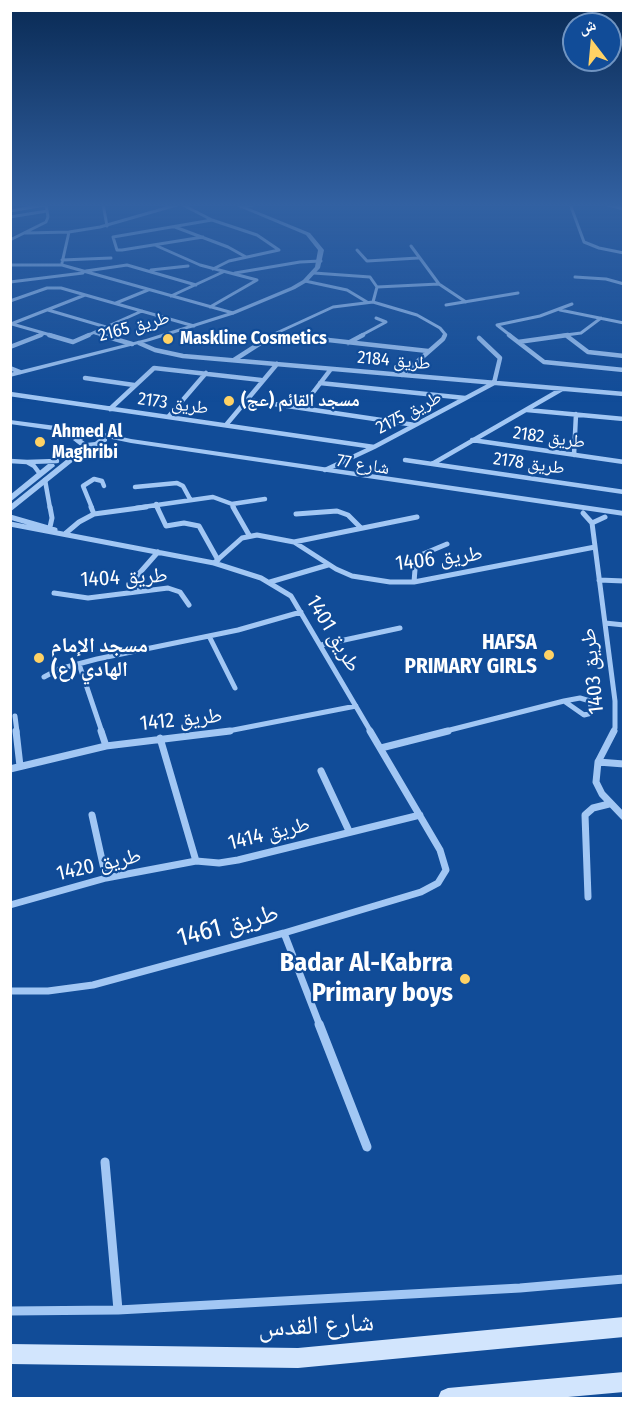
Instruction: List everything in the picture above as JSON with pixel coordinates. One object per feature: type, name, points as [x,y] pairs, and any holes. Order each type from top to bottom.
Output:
[{"type":"main road","name":"شارع القدس","points":[[10,1354],[298,1358],[624,1327]]},
{"type":"main road","points":[[448,1398],[624,1382]]},
{"type":"street","points":[[80,270],[233,313]]},
{"type":"street","points":[[10,282],[96,270]]},
{"type":"street","points":[[147,270],[196,285]]},
{"type":"street","points":[[209,307],[257,281],[216,270]]},
{"type":"street","points":[[233,274],[257,270]]},
{"type":"street","name":"طريق 2165","points":[[10,375],[148,340],[233,313],[279,295],[305,281],[316,270]]},
{"type":"street","points":[[427,270],[438,284],[466,302]]},
{"type":"street","points":[[170,296],[224,272]]},
{"type":"street","points":[[314,273],[367,276],[372,279],[377,288],[373,302]]},
{"type":"street","points":[[575,277],[606,279],[624,284]]},
{"type":"street","points":[[305,281],[347,290],[367,302]]},
{"type":"street","points":[[377,288],[438,284]]},
{"type":"street","points":[[10,301],[52,287],[194,326]]},
{"type":"street","points":[[116,304],[148,290]]},
{"type":"street","points":[[446,305],[518,293]]},
{"type":"street","points":[[11,324],[86,295]]},
{"type":"street","points":[[233,360],[274,334],[333,307],[373,302],[405,310],[440,328],[445,334],[443,339],[402,375]]},
{"type":"street","points":[[572,304],[540,316],[497,323],[543,362],[624,370]]},
{"type":"street","points":[[558,309],[624,323]]},
{"type":"street","points":[[48,310],[107,327]]},
{"type":"street","points":[[11,324],[71,342],[142,311]]},
{"type":"street","points":[[348,343],[386,322],[376,318]]},
{"type":"street","points":[[518,342],[585,332],[601,318]]},
{"type":"street","name":"طريق 2184","points":[[94,333],[183,356],[624,394]]},
{"type":"street","points":[[10,347],[43,334]]},
{"type":"street","points":[[274,334],[428,351]]},
{"type":"street","points":[[567,336],[588,352],[624,356]]},
{"type":"street","points":[[479,338],[500,358],[494,383]]},
{"type":"street","name":"طريق 2184","points":[[148,340],[162,351]]},
{"type":"street","points":[[226,425],[277,364]]},
{"type":"street","points":[[10,368],[20,372]]},
{"type":"street","name":"طريق 2173","points":[[110,409],[154,368],[261,381]]},
{"type":"street","points":[[302,407],[331,369]]},
{"type":"street","points":[[169,417],[206,373]]},
{"type":"street","name":"طريق 2173","points":[[85,378],[134,385]]},
{"type":"street","points":[[320,383],[466,398]]},
{"type":"street","name":"طريق 2175","points":[[339,469],[374,447],[494,383]]},
{"type":"street","name":"طريق 2178","points":[[432,464],[563,389]]},
{"type":"street","name":"طريق 2173","points":[[10,394],[374,447]]},
{"type":"street","points":[[248,400],[415,425]]},
{"type":"street","points":[[526,410],[624,419]]},
{"type":"street","points":[[574,455],[576,414]]},
{"type":"street","points":[[10,424],[91,433]]},
{"type":"street","points":[[10,424],[66,434],[78,441]]},
{"type":"street","points":[[10,510],[78,441],[80,436],[91,433]]},
{"type":"street","name":"شارع 77","points":[[91,433],[624,514]]},
{"type":"street","points":[[10,500],[83,448],[104,439],[101,435]]},
{"type":"street","name":"طريق 2182","points":[[472,440],[624,462]]},
{"type":"street","name":"شارع 77","points":[[78,441],[95,444],[130,444],[624,519]]},
{"type":"street","points":[[10,461],[57,460]]},
{"type":"street","name":"طريق 2178","points":[[405,460],[624,492]]},
{"type":"street","points":[[27,462],[34,466],[42,477],[52,518],[50,528]]},
{"type":"street","points":[[94,514],[83,486],[94,479],[102,481],[104,486]]},
{"type":"street","points":[[135,487],[172,482],[183,486],[190,499]]},
{"type":"street","points":[[66,533],[79,522],[94,514],[190,499],[213,497],[232,504],[265,499]]},
{"type":"street","points":[[156,504],[166,525],[184,523],[199,526],[216,561],[242,538],[249,535],[232,504]]},
{"type":"street","points":[[296,514],[343,512],[361,528]]},
{"type":"street","points":[[583,513],[592,523],[605,517]]},
{"type":"street","name":"طريق 1401","points":[[10,517],[58,532]]},
{"type":"street","name":"طريق 1406","points":[[249,535],[294,542],[417,517]]},
{"type":"street","name":"طريق 1403","points":[[592,523],[615,701],[615,728],[598,762]]},
{"type":"street","name":"طريق 1401","points":[[10,524],[216,561],[270,582],[291,596],[440,850],[446,870]]},
{"type":"street","name":"طريق 1406","points":[[294,542],[328,565],[352,576],[390,582],[414,582],[595,547]]},
{"type":"street","points":[[414,582],[416,557],[447,544]]},
{"type":"street","points":[[140,591],[136,577],[158,552]]},
{"type":"street","points":[[270,582],[328,565]]},
{"type":"street","points":[[599,580],[624,581]]},
{"type":"street","name":"طريق 1404","points":[[54,593],[88,598],[172,589],[180,592],[189,605]]},
{"type":"street","points":[[44,677],[59,669],[209,636],[301,612]]},
{"type":"street","points":[[605,623],[624,625]]},
{"type":"street","points":[[321,645],[400,628]]},
{"type":"street","points":[[209,636],[235,688]]},
{"type":"street","points":[[80,664],[106,746]]},
{"type":"street","points":[[381,748],[564,701]]},
{"type":"street","points":[[615,701],[624,702]]},
{"type":"street","name":"طريق 1412","points":[[10,769],[106,746],[160,738],[220,733],[356,706]]},
{"type":"street","points":[[15,716],[20,766]]},
{"type":"street","points":[[160,738],[196,861]]},
{"type":"street","points":[[624,764],[598,762],[596,782],[609,804],[624,817]]},
{"type":"street","name":"طريق 1414","points":[[321,771],[349,831]]},
{"type":"street","points":[[588,897],[585,815],[593,808],[609,804]]},
{"type":"street","points":[[92,815],[106,878]]},
{"type":"street","name":"طريق 1414","points":[[196,861],[219,863],[238,860],[420,815]]},
{"type":"street","name":"طريق 1420","points":[[10,905],[106,878],[196,861]]},
{"type":"street","name":"طريق 1461","points":[[10,991],[48,991],[93,985],[284,933],[421,892],[438,883],[446,870]]},
{"type":"street","points":[[284,933],[367,1147]]},
{"type":"street","points":[[105,1162],[118,1310]]},
{"type":"street","points":[[10,1311],[118,1310],[520,1288],[624,1279]]},
{"type":"place","name":"Maskline Cosmetics","points":[[168,339]]},
{"type":"place","name":"مسجد القائم (عج)","points":[[229,401]]},
{"type":"place","name":"Ahmed Al Maghribi","points":[[40,442]]},
{"type":"place","name":"HAFSA PRIMARY GIRLS","points":[[549,655]]},
{"type":"place","name":"مسجد الإمام الهادي (ع)","points":[[39,658]]},
{"type":"place","name":"Badar Al-Kabrra Primary boys","points":[[465,979]]}]
